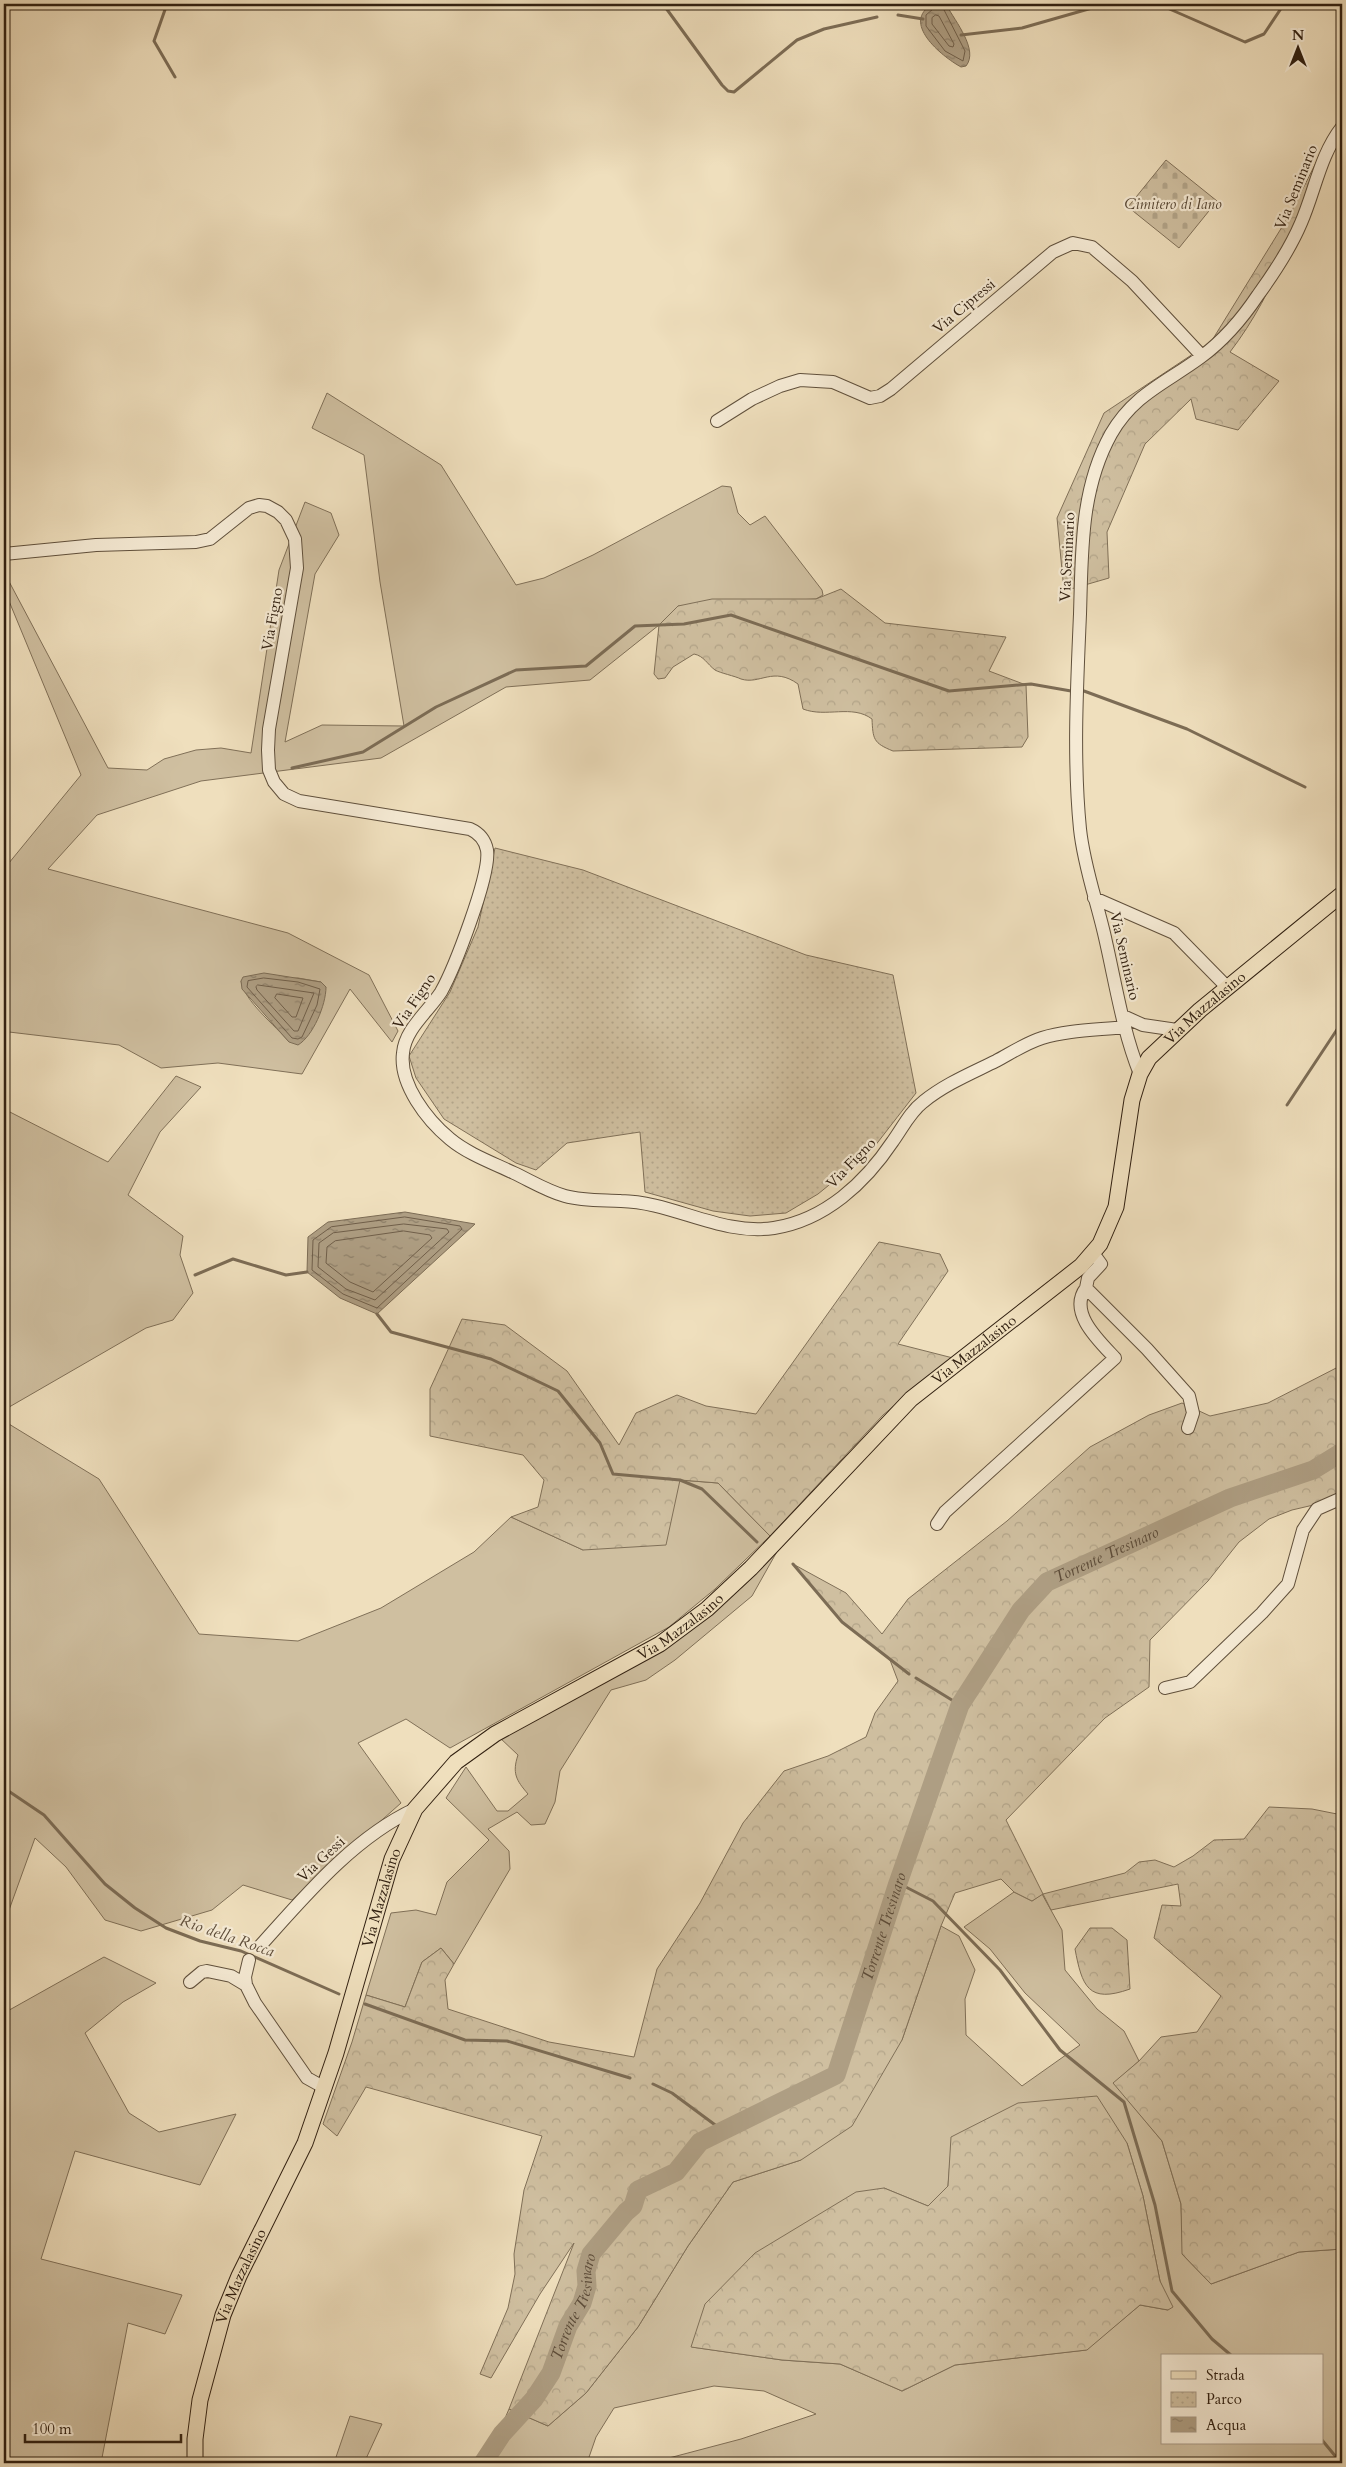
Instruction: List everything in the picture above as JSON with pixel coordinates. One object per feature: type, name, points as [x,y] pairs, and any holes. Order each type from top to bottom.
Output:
[{"type":"main road","name":"Via Mazzalasino","points":[[195,2463],[195,2439],[200,2400],[223,2316],[239,2276],[305,2143],[325,2088],[392,1859],[415,1809],[456,1762],[487,1739],[660,1644],[707,1609],[750,1568],[911,1399],[1070,1277],[1093,1253],[1106,1233],[1116,1207],[1132,1100],[1140,1074],[1149,1058],[1177,1030],[1227,987],[1342,894]]},
{"type":"street","name":"Via Seminario","points":[[1140,1074],[1132,1054],[1083,849],[1078,793],[1078,673],[1083,521],[1087,499],[1107,443],[1125,412],[1154,388],[1202,356],[1236,325],[1278,266],[1301,225],[1322,161],[1342,127]]},
{"type":"street","name":"Via Cipressi","points":[[717,421],[780,386],[800,380],[833,382],[865,396],[880,396],[892,389],[1053,252],[1067,244],[1074,243],[1092,248],[1132,281],[1202,356]]},
{"type":"street","name":"Via Figno","points":[[4,554],[96,545],[196,542],[210,539],[249,508],[267,506],[278,512],[286,520],[295,539],[297,568],[269,729],[269,770],[274,782],[284,794],[299,801],[470,829],[478,833],[483,840],[486,847],[486,867],[459,954],[439,995],[407,1037],[402,1060],[406,1078],[419,1103],[450,1139],[465,1149],[555,1192],[582,1199],[642,1202],[717,1224],[750,1228],[772,1228],[795,1222],[838,1201],[856,1186],[876,1164],[916,1108],[941,1089],[1044,1038],[1124,1022]]},
{"type":"street","points":[[1094,898],[1174,933],[1227,987]]},
{"type":"street","name":"Via Seminario","points":[[1124,1022],[1177,1030]]},
{"type":"street","points":[[937,1524],[945,1512],[1114,1358],[1088,1327],[1080,1309],[1079,1297],[1086,1288],[1088,1278],[1101,1264],[1093,1253]]},
{"type":"street","points":[[1086,1288],[1147,1350],[1188,1396],[1193,1413],[1188,1428]]},
{"type":"street","points":[[1165,1688],[1190,1682],[1262,1613],[1288,1584],[1303,1530],[1317,1509],[1342,1498]]},
{"type":"street","name":"Via Gessi","points":[[260,1946],[303,1898],[361,1844],[390,1820],[415,1809]]},
{"type":"street","points":[[249,1960],[245,1977],[246,1986],[255,2003],[307,2078],[325,2088]]},
{"type":"street","points":[[190,1982],[202,1972],[208,1971],[232,1976],[246,1986]]},
{"type":"green space","points":[[1327,141],[1287,251],[1247,328],[1230,352],[1279,381],[1238,430],[1196,419],[1191,399],[1145,444],[1107,532],[1109,578],[1064,591],[1057,518],[1104,413],[1211,342],[1290,214]]},
{"type":"green space","name":"Cimitero di Iano","points":[[1166,160],[1217,201],[1179,248],[1128,207]]},
{"type":"green space","points":[[327,393],[441,465],[516,585],[544,578],[593,555],[722,486],[731,487],[738,513],[750,525],[765,516],[822,590],[823,595],[816,599],[678,606],[659,625],[590,680],[506,687],[381,758],[201,781],[97,815],[48,869],[288,933],[369,975],[398,1031],[392,1042],[350,989],[302,1074],[218,1063],[161,1068],[119,1045],[9,1032],[4,1047],[4,869],[81,775],[4,589],[4,572],[108,768],[147,770],[164,759],[196,750],[221,748],[251,753],[279,570],[305,502],[331,513],[339,535],[315,574],[285,742],[322,725],[404,726],[380,582],[364,455],[312,428]],"holes":[[[298,978],[321,982],[326,987],[289,1042],[254,1005],[243,989],[241,981]]]},
{"type":"green space","points":[[841,589],[885,623],[1006,637],[989,671],[1026,685],[1028,737],[1022,747],[893,751],[875,740],[872,719],[864,715],[856,712],[821,712],[803,709],[798,684],[781,676],[754,680],[741,679],[715,670],[703,658],[694,654],[673,667],[665,678],[658,679],[654,674],[659,625],[678,606],[712,599],[816,599]]},
{"type":"green space","points":[[495,848],[583,870],[806,955],[893,975],[916,1093],[871,1151],[818,1194],[786,1213],[750,1216],[713,1211],[645,1192],[640,1132],[567,1143],[536,1170],[516,1163],[444,1119],[416,1078],[409,1056],[450,992],[478,927]]},
{"type":"green space","points":[[176,1076],[201,1087],[160,1132],[128,1195],[183,1236],[180,1255],[193,1293],[173,1320],[146,1328],[4,1410],[4,1109],[108,1162]]},
{"type":"green space","points":[[879,1242],[940,1254],[948,1271],[898,1344],[953,1358],[883,1415],[770,1536],[718,1483],[680,1480],[666,1545],[583,1550],[511,1517],[538,1507],[544,1480],[523,1455],[430,1436],[430,1389],[462,1319],[505,1325],[567,1371],[619,1445],[636,1413],[677,1395],[706,1406],[756,1414]]},
{"type":"green space","points":[[1342,1365],[1342,1493],[1322,1503],[1292,1510],[1269,1519],[1239,1542],[1208,1581],[1150,1640],[1149,1687],[1105,1718],[1006,1820],[1043,1894],[1032,1901],[1014,1892],[1001,1879],[955,1893],[941,1926],[902,2040],[852,2126],[801,2160],[733,2182],[688,2246],[638,2327],[586,2393],[548,2426],[509,2409],[574,2243],[540,2294],[491,2378],[480,2374],[508,2308],[515,2274],[514,2254],[524,2190],[542,2136],[366,2087],[337,2136],[323,2124],[352,2042],[366,1995],[405,2007],[422,1962],[441,1948],[454,1964],[445,1980],[448,2009],[549,2042],[634,2057],[657,1969],[700,1903],[743,1823],[784,1771],[828,1756],[866,1737],[875,1713],[898,1681],[890,1660],[842,1622],[793,1564],[846,1593],[882,1634],[908,1599],[1007,1521],[1090,1447],[1149,1415],[1182,1403],[1210,1416],[1268,1403]]},
{"type":"green space","points":[[4,1421],[99,1479],[199,1634],[298,1641],[381,1608],[474,1552],[511,1517],[583,1550],[680,1480],[718,1483],[770,1536],[715,1589],[669,1627],[450,1748],[406,1719],[358,1743],[401,1803],[292,1900],[243,1885],[212,1910],[141,1931],[105,1920],[66,1867],[35,1838],[4,1924]]},
{"type":"green space","points":[[779,1548],[752,1596],[675,1660],[646,1680],[611,1690],[560,1771],[555,1802],[545,1824],[531,1825],[517,1812],[488,1829],[509,1851],[510,1869],[454,1964],[441,1948],[422,1962],[405,2007],[366,1995],[391,1913],[416,1910],[436,1915],[447,1882],[489,1840],[446,1798],[466,1767],[497,1811],[508,1811],[528,1794],[516,1776],[515,1767],[518,1755],[499,1737],[635,1664]]},
{"type":"green space","points":[[1269,1807],[1312,1809],[1342,1815],[1342,2249],[1299,2252],[1211,2284],[1182,2254],[1181,2204],[1162,2141],[1113,2083],[1139,2061],[1161,2037],[1197,2032],[1221,1996],[1154,1938],[1162,1905],[1181,1906],[1178,1884],[1051,1910],[1043,1894],[1125,1873],[1139,1862],[1155,1860],[1174,1867],[1193,1856],[1214,1840],[1244,1839]]},
{"type":"green space","points":[[1014,1892],[1032,1901],[1042,1894],[1062,1930],[1065,1970],[1097,2009],[1124,2031],[1139,2061],[1114,2083],[1162,2141],[1181,2204],[1183,2255],[1211,2284],[1299,2252],[1342,2249],[1342,2463],[650,2463],[741,2439],[816,2414],[764,2391],[714,2386],[614,2408],[596,2437],[587,2463],[483,2463],[493,2446],[509,2409],[548,2426],[586,2393],[638,2327],[688,2246],[733,2182],[801,2160],[902,2040],[941,1926],[959,1936],[975,1970],[965,1999],[966,2035],[1022,2086],[1080,2045],[1025,1993],[990,1949],[964,1927]],"holes":[[[952,2137],[1127,2143],[1143,2196],[1160,2281],[1168,2310],[1140,2305],[1086,2350],[955,2365],[902,2391],[840,2364],[782,2360],[692,2347],[884,2188],[928,2206],[948,2186]]]},
{"type":"green space","points":[[1090,1928],[1112,1928],[1127,1940],[1130,1989],[1116,1993],[1096,1993],[1089,1989],[1084,1982],[1075,1949]]},
{"type":"green space","points":[[104,1957],[156,1983],[123,2002],[85,2033],[129,2113],[159,2132],[236,2114],[200,2185],[75,2151],[41,2259],[182,2295],[165,2334],[128,2323],[101,2463],[4,2463],[4,2013]]},
{"type":"green space","points":[[1097,2096],[1127,2143],[1143,2196],[1160,2281],[1173,2307],[1168,2310],[1140,2305],[1087,2350],[955,2365],[902,2391],[840,2364],[782,2360],[691,2347],[705,2304],[755,2253],[856,2192],[884,2188],[928,2206],[948,2186],[951,2137],[1018,2103]]},
{"type":"green space","points":[[350,2416],[382,2424],[364,2463],[334,2463]]},
{"type":"water","points":[[933,4],[947,6],[964,36],[970,52],[966,66],[961,67],[944,55],[927,38],[922,29],[921,20],[924,11]]},
{"type":"water","points":[[264,973],[321,982],[326,987],[324,1002],[318,1019],[309,1035],[298,1045],[289,1042],[242,989],[241,981],[243,977]]},
{"type":"water","points":[[405,1212],[475,1224],[377,1314],[340,1298],[307,1272],[308,1237],[328,1222]]},
{"type":"waterway","points":[[167,4],[154,41],[175,77]]},
{"type":"waterway","points":[[663,4],[722,85],[728,91],[734,92],[797,40],[824,29],[877,17]]},
{"type":"waterway","points":[[961,35],[1022,28],[1092,8],[1119,4]]},
{"type":"waterway","points":[[1158,4],[1245,42],[1264,34],[1284,4]]},
{"type":"waterway","points":[[898,15],[923,19]]},
{"type":"waterway","points":[[292,768],[363,752],[436,707],[516,670],[586,666],[635,626],[684,624],[731,615],[949,691],[1031,684],[1071,691]]},
{"type":"waterway","points":[[1084,691],[1187,729],[1305,787]]},
{"type":"waterway","points":[[1287,1105],[1342,1022]]},
{"type":"waterway","points":[[195,1275],[233,1259],[286,1275],[307,1272]]},
{"type":"waterway","points":[[377,1314],[391,1332],[491,1359],[558,1391],[600,1443],[613,1474],[680,1480],[702,1489],[757,1542]]},
{"type":"waterway","name":"Torrente Tresinaro","points":[[483,2463],[502,2434],[534,2399],[551,2373],[568,2326],[582,2303],[587,2286],[586,2271],[591,2254],[633,2206],[638,2190],[676,2172],[700,2142],[836,2075],[898,1883],[960,1705],[1021,1610],[1047,1582],[1230,1498],[1313,1470],[1342,1452]]},
{"type":"waterway","points":[[793,1564],[842,1622],[909,1674]]},
{"type":"waterway","points":[[916,1678],[960,1705]]},
{"type":"waterway","name":"Rio della Rocca","points":[[4,1788],[44,1815],[105,1884],[135,1908],[166,1928],[200,1941],[241,1951],[339,1994]]},
{"type":"waterway","points":[[898,1883],[933,1901],[1000,1970],[1060,2050],[1124,2102],[1155,2205],[1172,2291],[1212,2339],[1230,2354]]},
{"type":"waterway","name":"Rio della Rocca","points":[[365,2004],[465,2040],[507,2041],[630,2078]]},
{"type":"waterway","name":"Rio della Rocca","points":[[653,2084],[672,2093],[722,2130]]},
{"type":"waterway","points":[[1324,2442],[1341,2463]]}]
